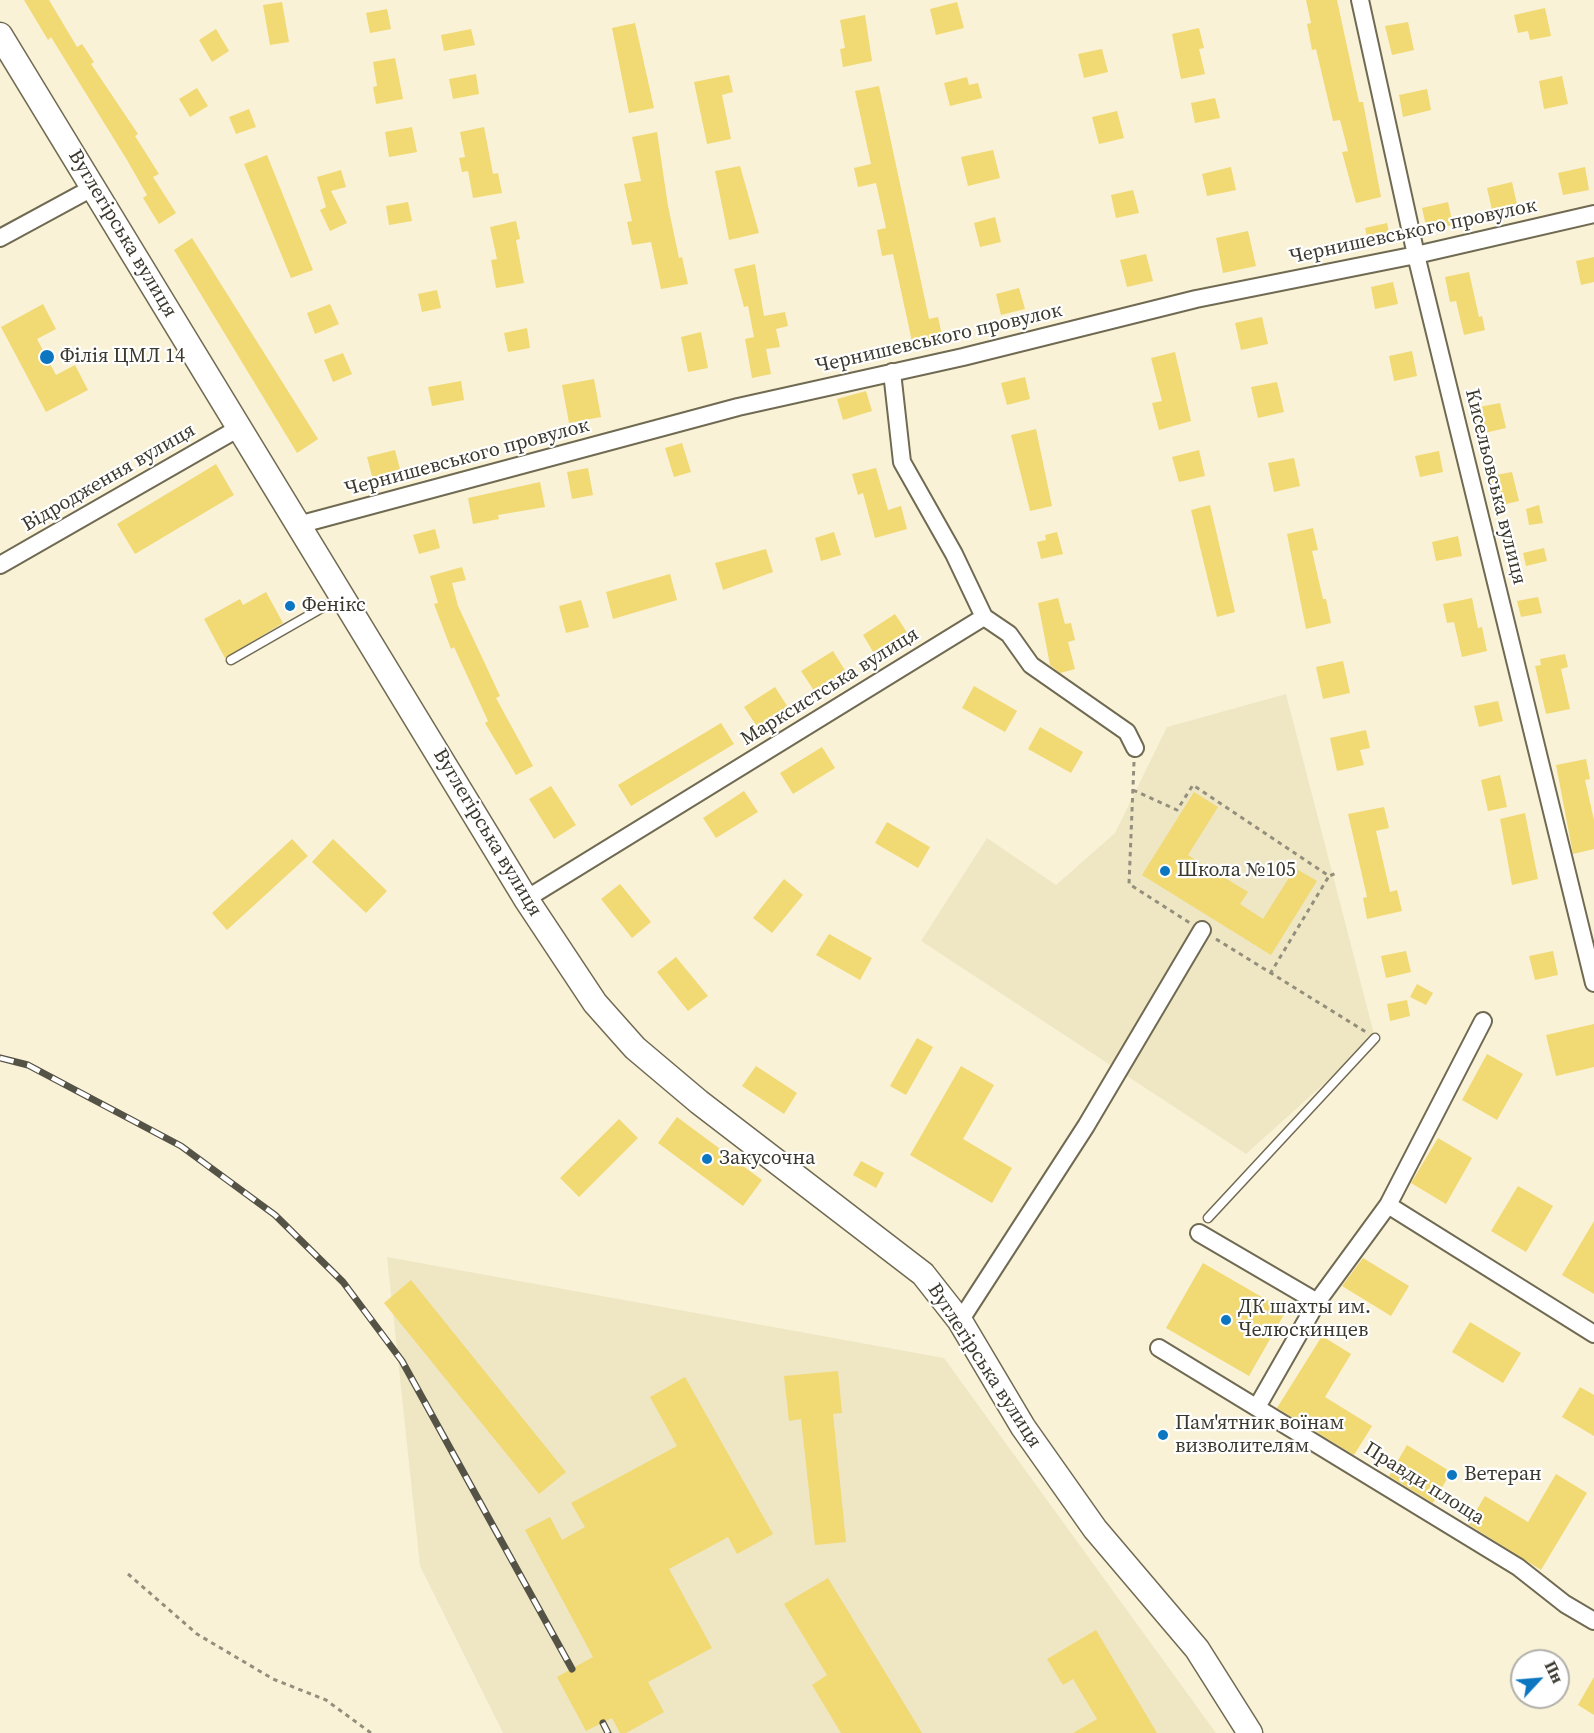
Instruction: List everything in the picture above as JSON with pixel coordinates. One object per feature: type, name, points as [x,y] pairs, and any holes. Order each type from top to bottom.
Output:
[{"type":"street","name":"Кисельовська вулиця","points":[[1360,0],[1416,255],[1594,983]]},
{"type":"street","name":"Вуглегірська вулиця","points":[[0,35],[526,899],[595,1003],[635,1048],[699,1102],[923,1274],[960,1321],[1023,1427],[1095,1529],[1197,1649],[1250,1733]]},
{"type":"street","points":[[0,238],[94,187]]},
{"type":"street","name":"Чернишевського провулок","points":[[298,525],[738,407],[1196,298],[1416,255],[1594,214]]},
{"type":"street","points":[[892,372],[902,462],[954,554],[984,617],[1009,634],[1031,665],[1127,732],[1135,748]]},
{"type":"street","name":"Відродження вулиця","points":[[0,565],[239,428]]},
{"type":"street","name":"Марксистська вулиця","points":[[526,899],[984,617]]},
{"type":"street","points":[[960,1321],[1086,1126],[1202,930]]},
{"type":"street","points":[[1257,1407],[1317,1302],[1388,1205],[1483,1021]]},
{"type":"street","points":[[1388,1205],[1594,1334]]},
{"type":"street","points":[[1199,1233],[1317,1302]]},
{"type":"street","name":"Правди площа","points":[[1159,1348],[1518,1567],[1565,1604],[1594,1621]]},
{"type":"lane","points":[[231,660],[341,597]]},
{"type":"lane","points":[[1208,1218],[1375,1038]]},
{"type":"path","points":[[1135,748],[1129,884],[1375,1038]]},
{"type":"path","points":[[1133,790],[1177,810],[1192,785],[1329,876]]},
{"type":"path","points":[[1270,974],[1329,876],[1337,873]]},
{"type":"path","points":[[128,1575],[197,1634],[273,1679],[326,1700],[371,1733]]},
{"type":"shaded area","points":[[1286,694],[1375,1038],[1246,1154],[921,941],[987,838],[1056,885],[1115,833],[1167,727]]},
{"type":"shaded area","points":[[387,1257],[944,1358],[1216,1733],[503,1733],[420,1566]]},
{"type":"building","points":[[24,0],[49,0],[77,47],[82,44],[94,62],[91,64],[138,134],[135,136],[159,174],[153,177],[176,213],[159,224],[143,198],[147,195],[127,160],[51,37],[48,40]]},
{"type":"building","points":[[1306,0],[1337,0],[1359,102],[1363,102],[1381,197],[1356,203],[1342,152],[1348,151],[1340,120],[1333,121],[1316,49],[1312,50],[1307,24],[1311,23]]},
{"type":"building","points":[[282,2],[289,42],[270,45],[263,5]]},
{"type":"building","points":[[957,2],[964,28],[936,35],[930,9]]},
{"type":"building","points":[[1545,8],[1551,36],[1530,40],[1528,31],[1518,33],[1514,15]]},
{"type":"building","points":[[387,9],[391,29],[370,33],[366,13]]},
{"type":"building","points":[[865,15],[872,61],[843,67],[840,49],[845,48],[840,20]]},
{"type":"building","points":[[1408,22],[1414,50],[1392,55],[1385,26]]},
{"type":"building","points":[[635,23],[654,108],[629,113],[612,28]]},
{"type":"building","points":[[1199,28],[1204,48],[1199,49],[1205,74],[1181,79],[1172,34]]},
{"type":"building","points":[[216,29],[229,51],[212,62],[199,40]]},
{"type":"building","points":[[471,29],[475,45],[444,51],[441,35]]},
{"type":"building","points":[[1102,49],[1108,72],[1084,78],[1078,54]]},
{"type":"building","points":[[395,58],[403,99],[376,104],[373,87],[377,86],[373,62]]},
{"type":"building","points":[[476,74],[479,94],[453,99],[449,79]]},
{"type":"building","points":[[729,75],[733,92],[722,95],[731,139],[707,144],[694,82]]},
{"type":"building","points":[[1562,76],[1568,104],[1544,109],[1539,81]]},
{"type":"building","points":[[967,77],[969,85],[978,83],[982,98],[950,106],[944,83]]},
{"type":"building","points":[[879,86],[929,319],[938,317],[943,340],[913,346],[893,254],[882,256],[877,230],[886,228],[876,183],[858,187],[854,168],[871,164],[855,91]]},
{"type":"building","points":[[197,88],[208,106],[190,117],[179,99]]},
{"type":"building","points":[[1427,89],[1431,110],[1403,117],[1399,95]]},
{"type":"building","points":[[1215,98],[1220,118],[1195,123],[1191,103]]},
{"type":"building","points":[[249,109],[256,127],[236,134],[229,117]]},
{"type":"building","points":[[1117,111],[1124,138],[1099,144],[1092,117]]},
{"type":"building","points":[[412,127],[417,152],[389,157],[385,132]]},
{"type":"building","points":[[484,127],[493,174],[498,173],[502,193],[473,198],[468,171],[462,172],[459,158],[465,157],[460,132]]},
{"type":"building","points":[[657,132],[668,206],[679,258],[682,257],[688,284],[661,289],[651,242],[632,245],[627,222],[632,221],[624,184],[641,181],[632,137]]},
{"type":"building","points":[[993,150],[1000,178],[968,186],[961,157]]},
{"type":"building","points":[[267,155],[313,270],[291,278],[244,164]]},
{"type":"building","points":[[740,166],[759,233],[729,240],[715,171]]},
{"type":"building","points":[[1231,167],[1236,190],[1207,196],[1202,174]]},
{"type":"building","points":[[1585,167],[1589,190],[1563,195],[1558,173]]},
{"type":"building","points":[[341,170],[346,187],[331,191],[347,223],[330,231],[320,210],[326,207],[317,177]]},
{"type":"building","points":[[1512,182],[1518,209],[1493,214],[1487,188]]},
{"type":"building","points":[[1133,190],[1139,213],[1116,218],[1111,195]]},
{"type":"building","points":[[408,202],[412,221],[389,225],[386,206]]},
{"type":"building","points":[[1448,202],[1453,225],[1427,231],[1422,208]]},
{"type":"building","points":[[995,217],[1001,242],[980,247],[974,223]]},
{"type":"building","points":[[516,221],[520,239],[516,240],[524,283],[496,288],[491,260],[497,259],[490,227]]},
{"type":"building","points":[[1387,223],[1391,240],[1369,245],[1365,228]]},
{"type":"building","points":[[1248,231],[1256,266],[1223,273],[1216,238]]},
{"type":"building","points":[[192,238],[318,439],[297,453],[174,250]]},
{"type":"building","points":[[1146,254],[1153,281],[1127,287],[1120,260]]},
{"type":"building","points":[[1594,257],[1594,282],[1581,285],[1576,261]]},
{"type":"building","points":[[755,264],[764,316],[785,312],[788,326],[776,329],[780,347],[766,349],[771,374],[752,378],[745,339],[754,337],[748,306],[744,307],[734,269]]},
{"type":"building","points":[[1469,272],[1479,317],[1482,316],[1485,330],[1464,335],[1456,301],[1450,302],[1445,277]]},
{"type":"building","points":[[1393,282],[1398,304],[1375,309],[1371,287]]},
{"type":"building","points":[[1019,288],[1025,309],[1001,315],[996,294]]},
{"type":"building","points":[[437,290],[441,308],[422,312],[418,294]]},
{"type":"building","points":[[43,304],[56,329],[37,339],[56,375],[75,365],[88,390],[46,412],[1,327]]},
{"type":"building","points":[[330,304],[339,324],[315,334],[307,313]]},
{"type":"building","points":[[1262,317],[1268,344],[1241,350],[1235,323]]},
{"type":"building","points":[[527,328],[530,348],[508,352],[504,333]]},
{"type":"building","points":[[701,332],[708,368],[688,372],[681,337]]},
{"type":"building","points":[[1412,351],[1417,376],[1394,381],[1389,356]]},
{"type":"building","points":[[1175,352],[1191,421],[1159,430],[1152,403],[1162,401],[1151,358]]},
{"type":"building","points":[[343,353],[352,374],[333,382],[324,360]]},
{"type":"building","points":[[1025,377],[1030,399],[1007,405],[1001,383]]},
{"type":"building","points":[[594,379],[601,417],[569,423],[562,385]]},
{"type":"building","points":[[461,381],[464,400],[432,406],[428,387]]},
{"type":"building","points":[[1277,382],[1284,412],[1258,418],[1251,387]]},
{"type":"building","points":[[866,391],[872,411],[843,420],[837,399]]},
{"type":"building","points":[[1500,403],[1506,428],[1480,434],[1474,408]]},
{"type":"building","points":[[1036,429],[1052,506],[1030,511],[1011,435]]},
{"type":"building","points":[[682,443],[691,472],[674,477],[665,448]]},
{"type":"building","points":[[395,450],[401,473],[373,480],[367,457]]},
{"type":"building","points":[[1199,450],[1205,476],[1179,482],[1172,457]]},
{"type":"building","points":[[1439,451],[1443,472],[1420,477],[1415,456]]},
{"type":"building","points":[[1294,458],[1300,486],[1274,492],[1268,463]]},
{"type":"building","points":[[216,464],[234,495],[135,554],[117,524]]},
{"type":"building","points":[[588,468],[593,495],[572,499],[567,472]]},
{"type":"building","points":[[876,468],[888,510],[901,506],[907,529],[875,538],[863,493],[858,495],[852,474]]},
{"type":"building","points":[[1512,472],[1519,501],[1497,506],[1491,476]]},
{"type":"building","points":[[540,482],[545,507],[498,515],[499,519],[473,524],[468,498]]},
{"type":"building","points":[[1210,505],[1235,612],[1217,617],[1191,510]]},
{"type":"building","points":[[1539,505],[1543,523],[1529,525],[1526,509]]},
{"type":"building","points":[[1313,528],[1318,550],[1312,551],[1331,623],[1306,629],[1287,534]]},
{"type":"building","points":[[435,529],[440,548],[419,554],[413,535]]},
{"type":"building","points":[[834,532],[841,555],[821,561],[815,538]]},
{"type":"building","points":[[1057,532],[1063,554],[1041,559],[1037,542],[1046,540],[1045,535]]},
{"type":"building","points":[[1458,536],[1462,556],[1436,561],[1432,542]]},
{"type":"building","points":[[1544,548],[1547,561],[1526,566],[1523,553]]},
{"type":"building","points":[[766,549],[773,572],[723,590],[715,563]]},
{"type":"building","points":[[462,567],[466,580],[452,583],[458,606],[500,696],[496,698],[533,766],[516,775],[485,723],[488,721],[454,647],[451,649],[434,604],[438,603],[430,576]]},
{"type":"building","points":[[670,574],[677,600],[613,619],[606,592]]},
{"type":"building","points":[[266,592],[283,623],[225,658],[204,619],[240,599],[243,605]]},
{"type":"building","points":[[1538,597],[1542,613],[1521,617],[1517,601]]},
{"type":"building","points":[[1058,598],[1065,624],[1071,623],[1075,640],[1068,642],[1075,669],[1060,673],[1050,665],[1038,603]]},
{"type":"building","points":[[1472,598],[1478,628],[1482,627],[1487,651],[1462,657],[1454,622],[1447,623],[1443,604]]},
{"type":"building","points":[[581,600],[589,627],[566,633],[559,606]]},
{"type":"building","points":[[895,614],[908,634],[875,655],[863,635]]},
{"type":"building","points":[[833,651],[846,672],[815,692],[801,671]]},
{"type":"building","points":[[1565,654],[1568,667],[1561,669],[1570,709],[1546,714],[1535,666],[1541,665],[1540,659]]},
{"type":"building","points":[[1343,661],[1350,693],[1323,699],[1316,667]]},
{"type":"building","points":[[974,686],[1017,711],[1005,732],[962,708]]},
{"type":"building","points":[[775,687],[789,709],[758,728],[744,707]]},
{"type":"building","points":[[1498,701],[1503,721],[1479,727],[1474,706]]},
{"type":"building","points":[[721,723],[734,744],[631,806],[618,785]]},
{"type":"building","points":[[1040,727],[1083,752],[1071,773],[1028,749]]},
{"type":"building","points":[[1366,730],[1370,748],[1360,750],[1364,765],[1337,771],[1330,738]]},
{"type":"building","points":[[822,747],[835,768],[793,794],[780,773]]},
{"type":"building","points":[[1586,759],[1590,779],[1585,780],[1594,820],[1594,849],[1573,854],[1556,765]]},
{"type":"building","points":[[1500,775],[1507,807],[1488,811],[1481,780]]},
{"type":"building","points":[[551,786],[576,825],[554,839],[529,799]]},
{"type":"building","points":[[744,791],[758,812],[716,838],[703,818]]},
{"type":"building","name":"Школа №105","points":[[1194,792],[1218,807],[1188,855],[1248,892],[1240,904],[1263,919],[1295,868],[1317,881],[1271,955],[1142,875]]},
{"type":"building","points":[[1384,807],[1389,828],[1376,831],[1390,892],[1397,890],[1402,911],[1367,919],[1363,898],[1367,897],[1348,814]]},
{"type":"building","points":[[1525,813],[1538,879],[1512,885],[1500,819]]},
{"type":"building","points":[[887,822],[930,847],[918,868],[875,843]]},
{"type":"building","points":[[292,839],[308,856],[227,930],[212,913]]},
{"type":"building","points":[[333,839],[387,891],[366,913],[312,862]]},
{"type":"building","points":[[784,879],[803,895],[772,933],[753,918]]},
{"type":"building","points":[[620,884],[651,922],[632,938],[601,899]]},
{"type":"building","points":[[829,934],[872,958],[860,980],[816,955]]},
{"type":"building","points":[[1406,951],[1411,972],[1386,978],[1381,956]]},
{"type":"building","points":[[1553,951],[1558,975],[1535,980],[1529,956]]},
{"type":"building","points":[[676,957],[708,996],[688,1011],[657,972]]},
{"type":"building","points":[[1417,984],[1433,993],[1426,1005],[1410,997]]},
{"type":"building","points":[[1407,1000],[1410,1016],[1390,1021],[1387,1004]]},
{"type":"building","points":[[1594,1024],[1594,1067],[1556,1076],[1546,1035]]},
{"type":"building","points":[[917,1038],[933,1047],[906,1095],[890,1086]]},
{"type":"building","points":[[1487,1054],[1523,1074],[1497,1120],[1462,1100]]},
{"type":"building","points":[[756,1066],[797,1093],[784,1114],[742,1086]]},
{"type":"building","points":[[961,1066],[994,1085],[963,1139],[1012,1168],[992,1203],[910,1155]]},
{"type":"building","points":[[677,1117],[762,1180],[743,1206],[658,1143]]},
{"type":"building","points":[[619,1119],[638,1138],[579,1197],[560,1178]]},
{"type":"building","points":[[1438,1138],[1472,1158],[1446,1204],[1411,1183]]},
{"type":"building","points":[[861,1161],[884,1173],[876,1188],[853,1175]]},
{"type":"building","points":[[1518,1186],[1553,1206],[1526,1252],[1491,1231]]},
{"type":"building","points":[[1594,1221],[1594,1294],[1562,1275]]},
{"type":"building","points":[[1363,1258],[1409,1286],[1391,1316],[1342,1286]]},
{"type":"building","name":"ДК шахты им. Челюскинцев","points":[[1203,1263],[1286,1311],[1249,1376],[1166,1328]]},
{"type":"building","points":[[411,1280],[566,1472],[539,1494],[384,1303]]},
{"type":"building","points":[[1470,1322],[1521,1353],[1503,1383],[1452,1352]]},
{"type":"building","points":[[1322,1336],[1351,1354],[1325,1397],[1372,1426],[1354,1455],[1277,1408]]},
{"type":"building","points":[[838,1371],[842,1413],[833,1414],[846,1542],[815,1545],[801,1419],[789,1421],[784,1376]]},
{"type":"building","points":[[685,1377],[773,1534],[737,1554],[728,1537],[669,1569],[712,1648],[648,1682],[664,1712],[626,1733],[620,1733],[612,1718],[586,1731],[557,1677],[593,1657],[525,1530],[550,1517],[562,1540],[585,1527],[571,1503],[677,1446],[650,1397]]},
{"type":"building","points":[[1580,1387],[1594,1395],[1594,1436],[1562,1417]]},
{"type":"building","points":[[1407,1445],[1451,1472],[1433,1503],[1389,1476]]},
{"type":"building","points":[[1556,1474],[1587,1493],[1541,1570],[1468,1524],[1485,1496],[1528,1522]]},
{"type":"building","points":[[828,1578],[922,1733],[841,1733],[812,1685],[827,1675],[784,1604]]},
{"type":"building","points":[[1096,1630],[1157,1733],[1073,1733],[1097,1719],[1073,1679],[1063,1685],[1047,1659]]},
{"type":"building","points":[[1594,1677],[1594,1715],[1578,1705]]},
{"type":"railway","points":[[0,1058],[28,1065],[181,1146],[275,1215],[343,1282],[402,1361],[572,1669]]},
{"type":"railway","points":[[603,1723],[608,1733]]},
{"type":"place","name":"Філія ЦМЛ 14","points":[[47,357]]},
{"type":"place","name":"Фенікс","points":[[290,606]]},
{"type":"place","name":"Школа №105","points":[[1165,871]]},
{"type":"place","name":"Закусочна","points":[[707,1159]]},
{"type":"place","name":"ДК шахты им. Челюскинцев","points":[[1226,1320]]},
{"type":"place","name":"Пам'ятник воїнам визволителям","points":[[1163,1435]]},
{"type":"place","name":"Ветеран","points":[[1452,1475]]}]
